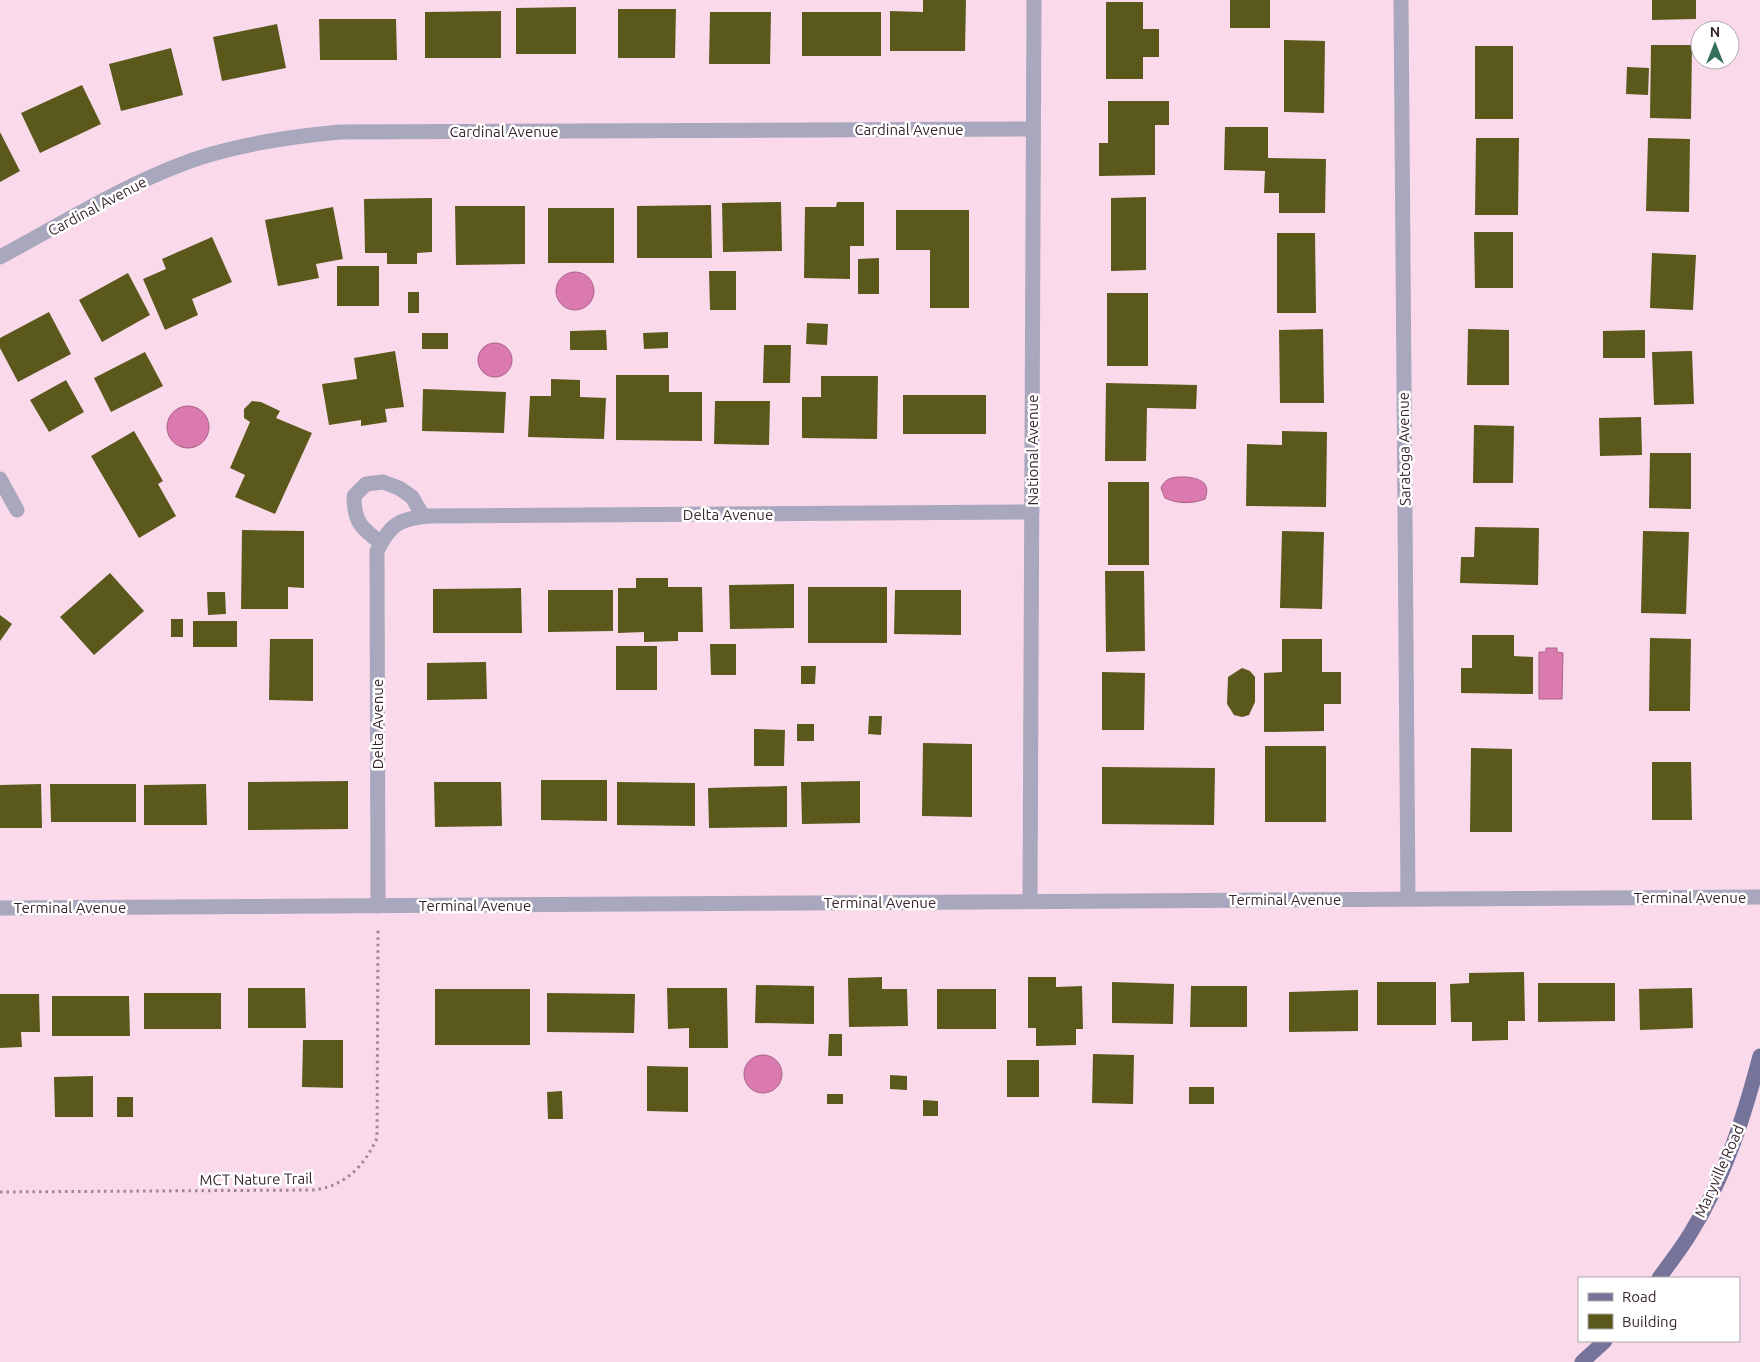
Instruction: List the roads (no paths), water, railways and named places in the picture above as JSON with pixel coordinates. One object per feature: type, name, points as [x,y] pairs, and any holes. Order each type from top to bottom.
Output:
[{"type":"main road","name":"Maryville Road","points":[[1660,1277],[1691,1234],[1722,1171],[1747,1105],[1760,1056]]},
{"type":"main road","points":[[1582,1362],[1604,1342]]},
{"type":"street","name":"National Avenue","points":[[1030,901],[1034,0]]},
{"type":"street","name":"Saratoga Avenue","points":[[1401,0],[1408,899]]},
{"type":"street","name":"Cardinal Avenue","points":[[0,257],[149,178],[210,154],[274,139],[340,132],[1033,128]]},
{"type":"street","points":[[0,478],[18,510]]},
{"type":"street","points":[[381,543],[365,532],[354,515],[354,496],[366,484],[383,482],[399,488],[412,497],[423,516]]},
{"type":"street","name":"Delta Avenue","points":[[378,906],[377,552],[387,530],[406,518],[423,516],[1032,512]]},
{"type":"street","name":"Terminal Avenue","points":[[0,908],[1760,897]]}]
